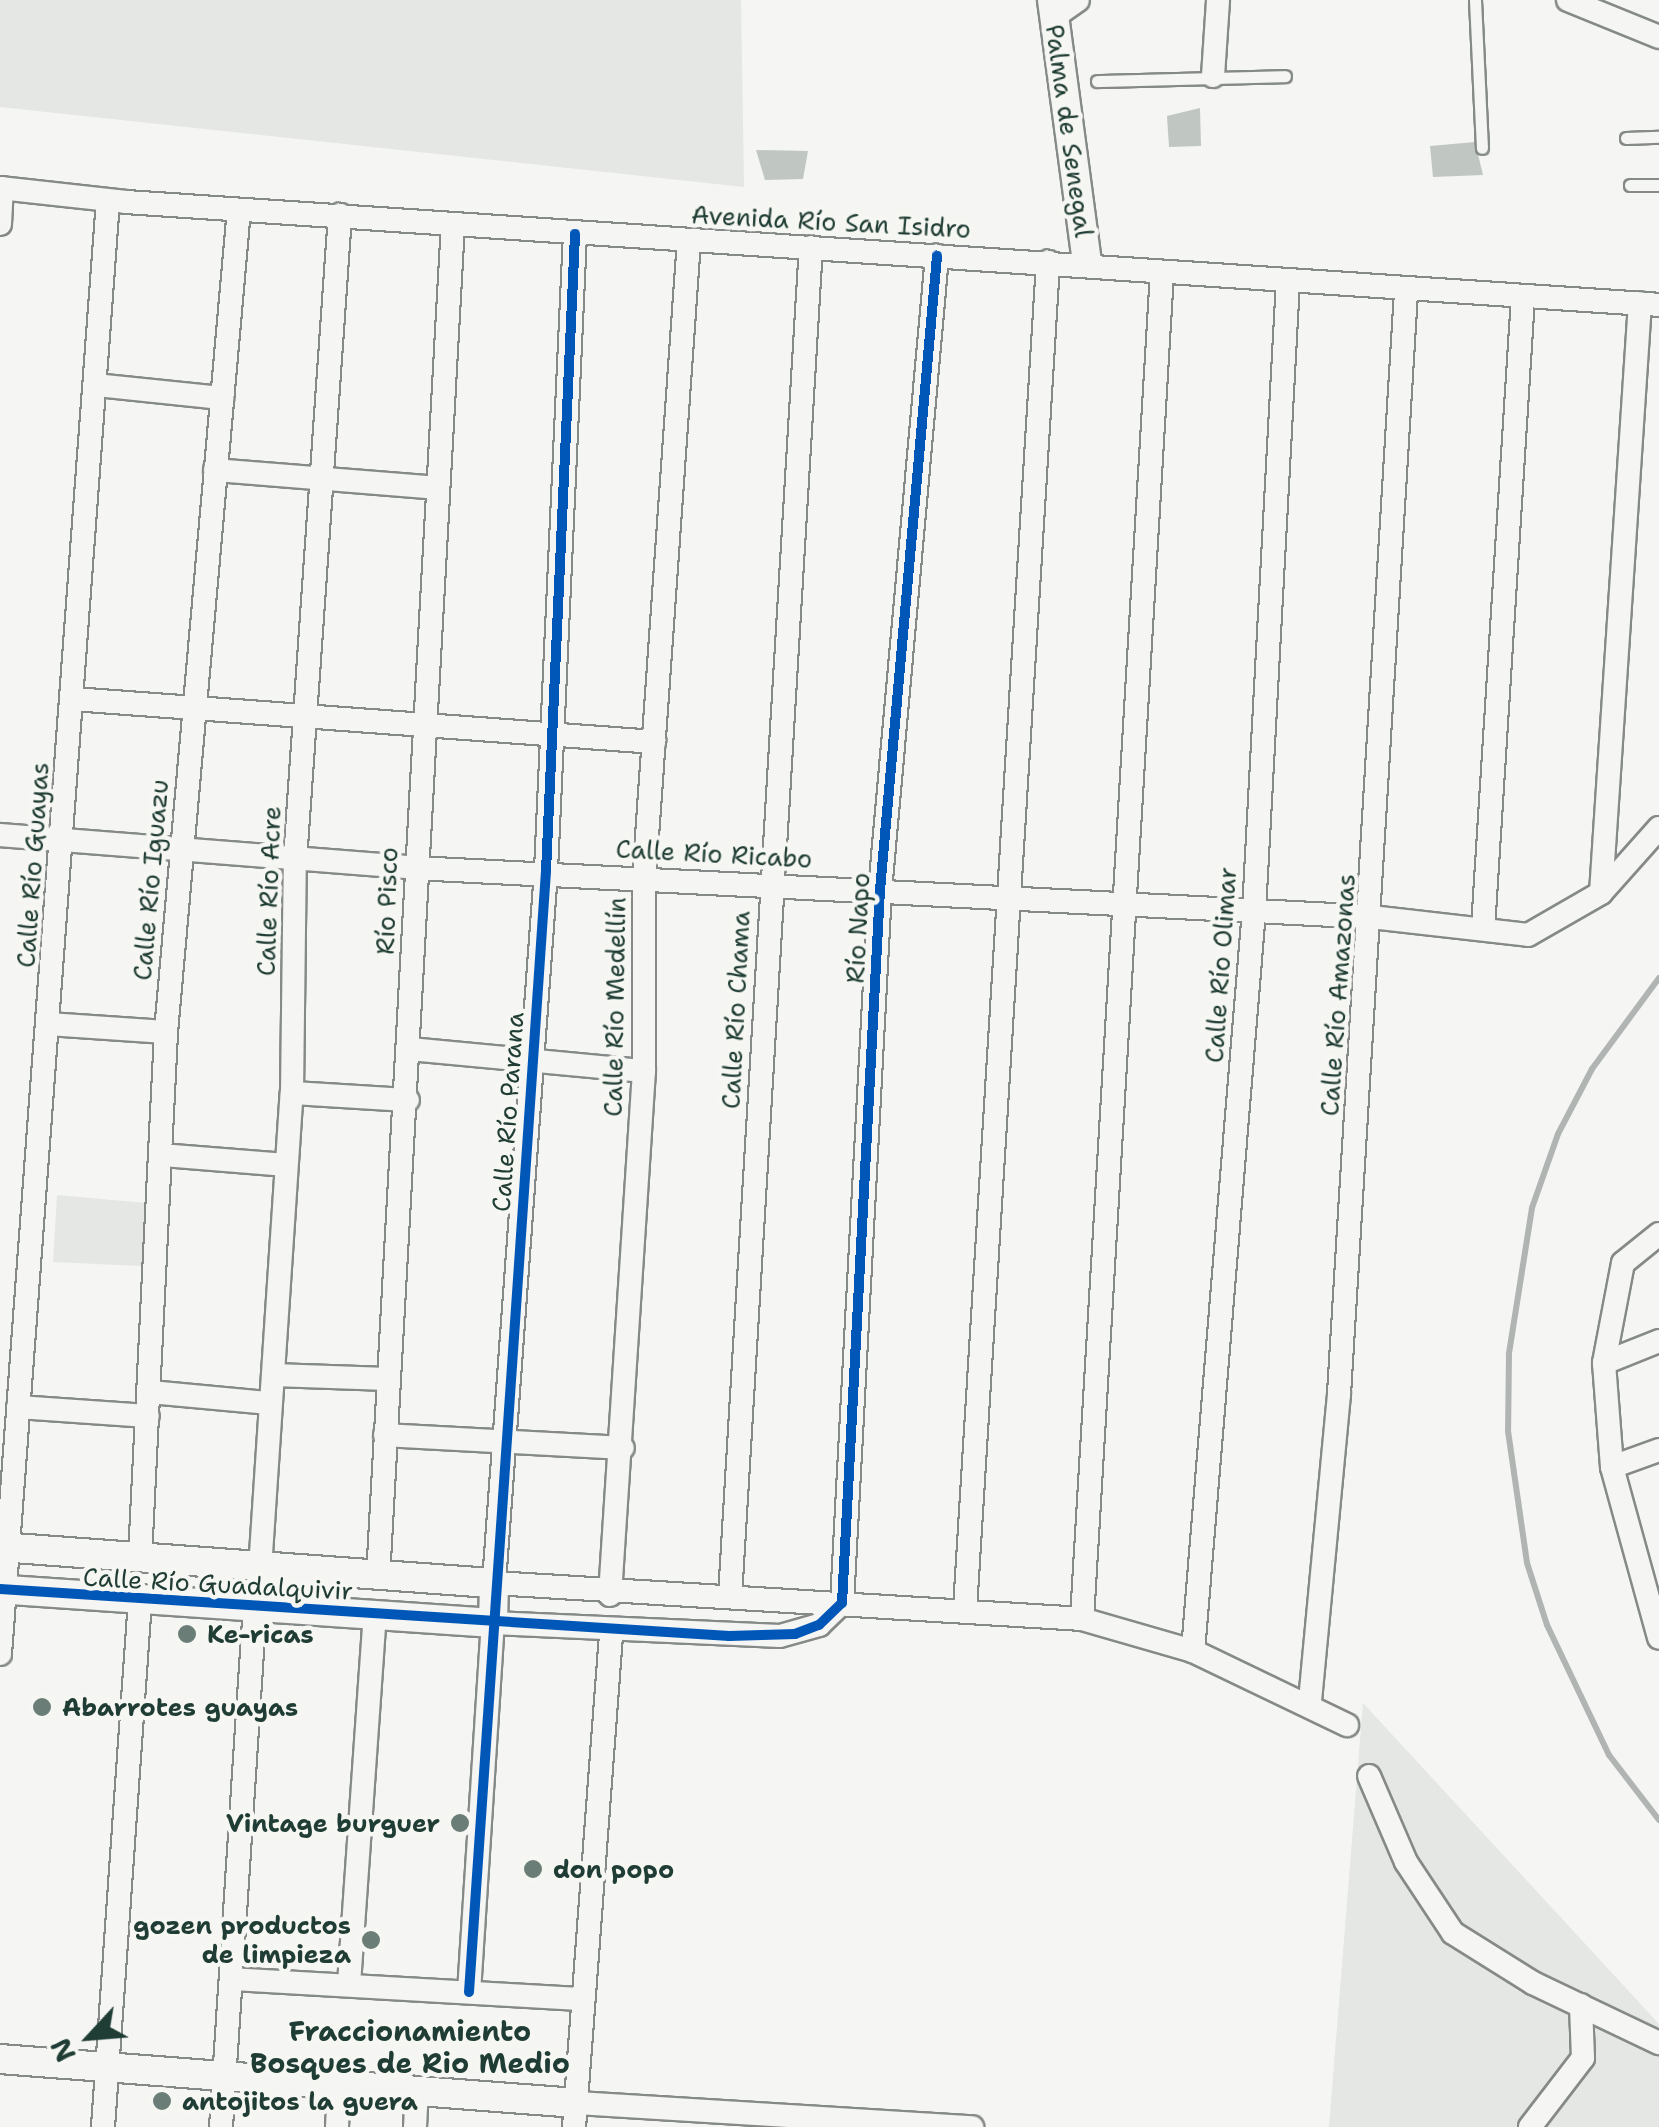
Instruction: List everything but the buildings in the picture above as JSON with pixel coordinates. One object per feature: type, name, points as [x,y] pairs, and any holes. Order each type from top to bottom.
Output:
[{"type":"street","points":[[1053,8],[1078,0]]},
{"type":"street","points":[[1214,76],[1218,0]]},
{"type":"street","points":[[1568,0],[1659,36]]},
{"type":"street","name":"Palma de Senegal","points":[[1053,8],[1087,262]]},
{"type":"street","points":[[0,224],[1,188]]},
{"type":"street","name":"Avenida Río San Isidro","points":[[1,188],[108,200],[575,234],[1087,262],[1406,292],[1649,304]]},
{"type":"street","name":"Calle Río Guayas","points":[[0,1654],[3,1547],[48,1024],[108,200]]},
{"type":"street","name":"Calle Río Iguazu","points":[[140,1557],[166,1032],[240,210]]},
{"type":"street","name":"Calle Río Acre","points":[[260,1569],[292,1094],[295,860],[340,215]]},
{"type":"street","name":"Río Pisco","points":[[378,1578],[408,1100],[415,868],[453,225]]},
{"type":"street","name":"Calle Río Parana","points":[[469,1992],[494,1583],[546,872],[575,234]]},
{"type":"street","name":"Calle Río Medellín","points":[[610,1595],[623,1448],[644,1071],[644,879],[689,242]]},
{"type":"street","name":"Calle Río Chama","points":[[730,1596],[811,248]]},
{"type":"street","name":"Río Napo","points":[[842,1603],[880,890],[937,256]]},
{"type":"street","points":[[965,1609],[1006,894],[1048,262]]},
{"type":"street","points":[[1082,1619],[1162,272]]},
{"type":"street","name":"Calle Río Olimar","points":[[1193,1651],[1254,911],[1288,282]]},
{"type":"street","name":"Calle Río Amazonas","points":[[1310,1701],[1339,1394],[1406,292]]},
{"type":"street","points":[[1483,928],[1523,298]]},
{"type":"street","points":[[1602,893],[1649,304]]},
{"type":"street","points":[[96,385],[222,398]]},
{"type":"street","points":[[215,470],[438,488]]},
{"type":"street","points":[[72,699],[194,706],[552,739],[654,742]]},
{"type":"street","points":[[1602,893],[1659,828]]},
{"type":"street","name":"Calle Río Ricabo","points":[[0,835],[415,868],[1006,894],[1544,931],[1602,893]]},
{"type":"street","points":[[48,1024],[166,1032]]},
{"type":"street","points":[[410,1049],[531,1064],[644,1071]]},
{"type":"street","points":[[292,1094],[408,1100]]},
{"type":"street","points":[[162,1155],[286,1165]]},
{"type":"street","points":[[1659,1234],[1633,1250],[1623,1263],[1604,1362],[1612,1468],[1649,1578],[1659,1638]]},
{"type":"street","points":[[1604,1362],[1659,1340]]},
{"type":"street","points":[[273,1375],[388,1378]]},
{"type":"street","points":[[150,1392],[269,1403]]},
{"type":"street","points":[[18,1407],[148,1416]]},
{"type":"street","points":[[385,1435],[623,1448]]},
{"type":"street","points":[[1612,1468],[1659,1450]]},
{"type":"street","name":"Calle Río Guadalquivir","points":[[3,1547],[610,1595],[730,1596],[1082,1619],[1193,1651],[1310,1701],[1347,1724]]},
{"type":"street","name":"Calle Río Guadalquivir","points":[[2,1590],[611,1632],[780,1636],[819,1625],[842,1603]]},
{"type":"street","points":[[103,2127],[140,1602]]},
{"type":"street","points":[[221,2127],[255,1606]]},
{"type":"street","points":[[349,1984],[375,1614]]},
{"type":"street","points":[[575,2115],[580,1999],[611,1632]]},
{"type":"street","points":[[1369,1776],[1406,1862],[1453,1933],[1581,2005],[1659,2043]]},
{"type":"street","points":[[232,1978],[580,1999]]},
{"type":"street","points":[[1530,2127],[1583,2058],[1581,2005]]},
{"type":"street","points":[[0,2058],[106,2070],[417,2093],[575,2115],[972,2127]]},
{"type":"street","points":[[336,2127],[339,2086]]},
{"type":"street","points":[[415,2127],[417,2093]]},
{"type":"lane","points":[[1475,0],[1482,148]]},
{"type":"lane","points":[[1097,81],[1285,76]]},
{"type":"lane","points":[[1626,138],[1659,138]]},
{"type":"lane","points":[[1630,185],[1659,185]]},
{"type":"shaded area","points":[[0,0],[741,0],[744,187],[0,107]]},
{"type":"shaded area","points":[[1200,108],[1201,146],[1169,147],[1167,116]]},
{"type":"shaded area","points":[[1475,142],[1483,175],[1433,177],[1430,146]]},
{"type":"shaded area","points":[[756,150],[808,151],[803,179],[765,180]]},
{"type":"shaded area","points":[[57,1195],[146,1203],[142,1266],[53,1262]]},
{"type":"shaded area","points":[[1363,1703],[1659,2024],[1659,2127],[1329,2127]]},
{"type":"railway","points":[[1659,978],[1592,1069],[1558,1134],[1532,1208],[1509,1354],[1508,1431],[1527,1563],[1547,1625],[1609,1755],[1659,1820]]},
{"type":"cycle path","points":[[469,1992],[546,871],[575,234]]},
{"type":"cycle path","points":[[0,1589],[729,1636],[795,1634],[819,1625],[842,1603],[880,890],[937,256]]},
{"type":"place","name":"Ke-ricas","points":[[187,1634]]},
{"type":"place","name":"Abarrotes guayas","points":[[42,1707]]},
{"type":"place","name":"Vintage burguer","points":[[460,1823]]},
{"type":"place","name":"don popo","points":[[533,1869]]},
{"type":"place","name":"gozen productos de limpieza","points":[[371,1940]]},
{"type":"place","name":"antojitos la guera","points":[[162,2101]]},
{"type":"district","name":"Fraccionamiento Bosques de Rio Medio","points":[[410,2047]]}]
